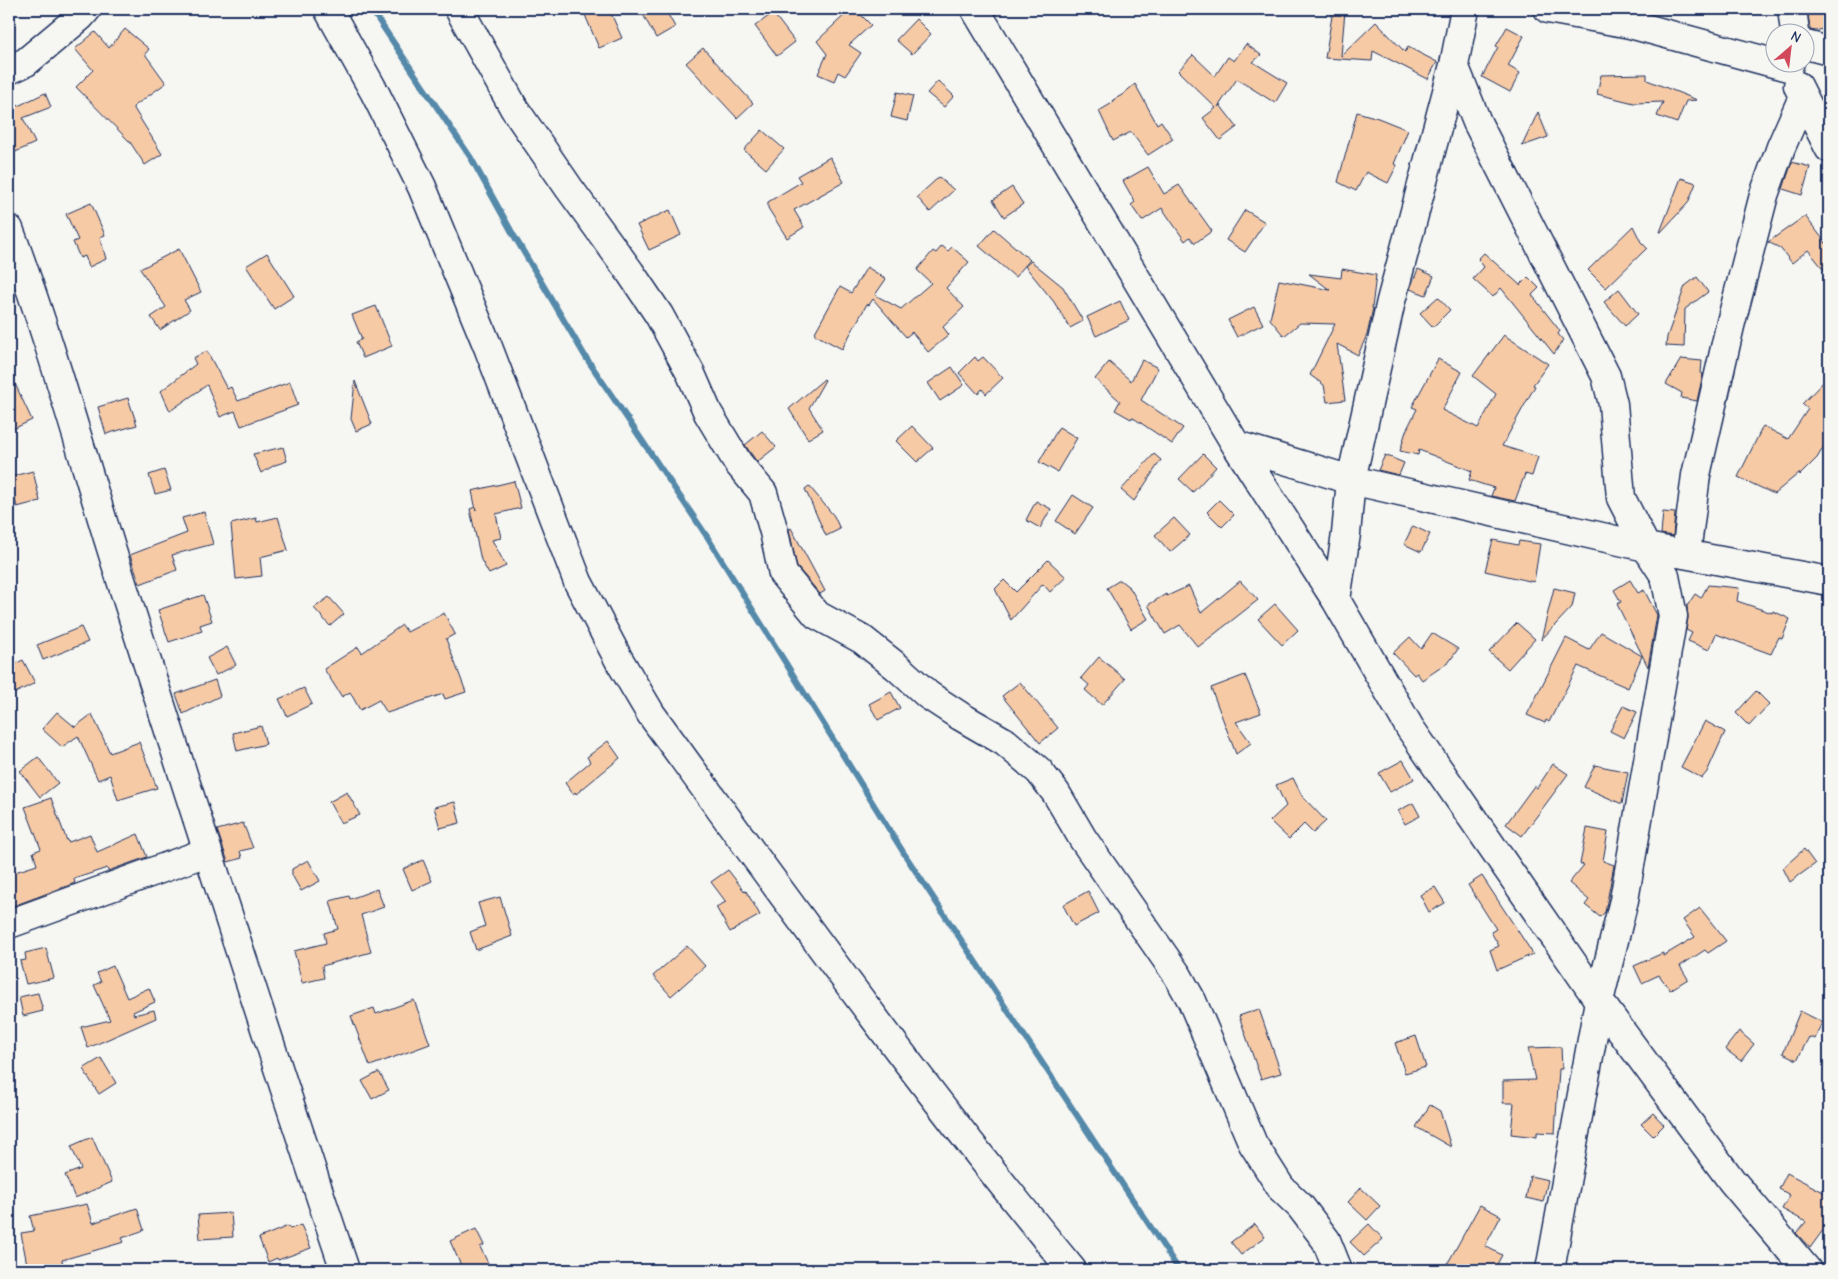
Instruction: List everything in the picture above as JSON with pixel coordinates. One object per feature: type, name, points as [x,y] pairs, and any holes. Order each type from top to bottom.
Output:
[{"type":"street","points":[[328,9],[375,93],[422,187],[488,347],[578,582],[619,660],[651,714],[886,1033],[1072,1270]]},
{"type":"street","points":[[459,9],[514,108],[630,272],[658,315],[691,374],[708,413],[738,463],[763,494],[783,574],[817,616],[863,640],[928,695],[1005,742],[1024,757],[1045,778],[1084,839],[1178,976],[1192,1001],[1253,1144],[1281,1188],[1300,1206],[1326,1240],[1338,1270]]},
{"type":"street","points":[[975,9],[1236,445],[1336,600],[1410,728],[1599,1001],[1732,1181],[1807,1270]]},
{"type":"street","points":[[1336,600],[1346,534],[1351,480],[1392,301],[1454,65],[1465,9]]},
{"type":"street","points":[[1548,9],[1630,24],[1766,59]]},
{"type":"street","points":[[1792,9],[1794,22]]},
{"type":"street","points":[[9,70],[26,62],[78,11]]},
{"type":"street","points":[[1816,48],[1829,51]]},
{"type":"street","points":[[1454,65],[1477,122],[1606,376],[1612,404],[1621,498],[1646,547],[1665,576],[1673,616],[1624,900],[1599,1001],[1550,1270]]},
{"type":"street","points":[[1792,72],[1829,148]]},
{"type":"street","points":[[1686,554],[1696,475],[1730,326],[1764,195],[1781,147],[1803,97]]},
{"type":"street","points":[[9,229],[30,286],[103,525],[345,1270]]},
{"type":"street","points":[[1236,445],[1351,480],[1646,547],[1829,581]]},
{"type":"street","points":[[9,924],[208,852]]},
{"type":"building","points":[[600,9],[609,9],[622,38],[599,48],[585,15]]},
{"type":"building","points":[[640,9],[665,9],[675,27],[656,38]]},
{"type":"building","points":[[851,9],[855,9],[871,25],[849,45],[861,53],[845,76],[838,72],[834,81],[818,74],[827,54],[817,41]]},
{"type":"building","points":[[1814,9],[1829,9],[1829,27],[1816,31],[1816,22],[1809,22],[1808,13]]},
{"type":"building","points":[[1333,10],[1345,11],[1341,56],[1376,22],[1405,52],[1408,47],[1437,62],[1428,79],[1373,51],[1372,61],[1325,58]]},
{"type":"building","points":[[773,13],[795,42],[777,56],[755,26]]},
{"type":"building","points":[[916,19],[931,34],[912,54],[896,40]]},
{"type":"building","points":[[1507,27],[1524,36],[1508,66],[1520,73],[1510,92],[1482,77]]},
{"type":"building","points":[[125,29],[149,49],[145,54],[166,83],[133,107],[162,154],[145,165],[130,142],[76,87],[93,70],[75,49],[95,32],[109,48]]},
{"type":"building","points":[[1246,44],[1261,55],[1253,62],[1287,83],[1275,103],[1237,79],[1218,107],[1220,105],[1237,127],[1220,140],[1203,118],[1216,108],[1178,71],[1193,55],[1215,76],[1228,57],[1234,61]]},
{"type":"building","points":[[703,48],[753,103],[737,118],[686,63]]},
{"type":"building","points":[[1647,74],[1647,80],[1697,100],[1686,101],[1677,123],[1657,116],[1663,102],[1634,103],[1597,94],[1601,75]]},
{"type":"building","points":[[938,81],[954,96],[944,107],[927,93]]},
{"type":"building","points":[[1135,84],[1157,124],[1161,121],[1173,139],[1148,155],[1131,132],[1113,141],[1099,111],[1114,102],[1113,100]]},
{"type":"building","points":[[9,87],[18,106],[45,93],[51,107],[23,118],[35,143],[9,155]]},
{"type":"building","points":[[897,92],[913,96],[907,121],[891,117]]},
{"type":"building","points":[[1357,112],[1408,130],[1394,164],[1397,165],[1388,183],[1366,172],[1356,191],[1338,182]]},
{"type":"building","points":[[1538,112],[1548,137],[1522,146]]},
{"type":"building","points":[[762,130],[784,149],[766,169],[744,150]]},
{"type":"building","points":[[830,157],[844,182],[794,210],[804,227],[787,238],[768,208],[768,202],[801,182],[797,176]]},
{"type":"building","points":[[1792,162],[1810,167],[1802,195],[1783,189]]},
{"type":"building","points":[[1148,167],[1164,194],[1179,185],[1212,231],[1195,243],[1190,237],[1185,241],[1162,208],[1142,221],[1131,205],[1135,202],[1123,181]]},
{"type":"building","points":[[939,177],[954,190],[930,212],[917,197]]},
{"type":"building","points":[[1681,178],[1696,183],[1688,203],[1660,232]]},
{"type":"building","points":[[1012,187],[1023,204],[1004,217],[993,200]]},
{"type":"building","points":[[91,203],[105,235],[100,237],[106,259],[89,267],[85,256],[80,258],[73,242],[78,240],[66,214]]},
{"type":"building","points":[[670,210],[681,235],[649,250],[637,225]]},
{"type":"building","points":[[1245,210],[1265,222],[1245,252],[1226,240]]},
{"type":"building","points":[[1805,216],[1829,247],[1829,276],[1808,250],[1792,263],[1780,248],[1768,242]]},
{"type":"building","points":[[1633,226],[1641,242],[1647,248],[1606,288],[1588,270]]},
{"type":"building","points":[[994,229],[1030,260],[1015,277],[979,246]]},
{"type":"building","points":[[942,246],[948,251],[952,247],[969,262],[946,288],[964,307],[943,327],[949,335],[928,352],[912,332],[906,337],[873,299],[869,305],[867,304],[842,349],[814,334],[840,287],[851,293],[867,267],[886,279],[875,295],[901,309],[931,283],[917,270],[933,251],[936,253]]},
{"type":"building","points":[[179,249],[201,292],[184,300],[190,310],[160,330],[151,317],[166,307],[140,269]]},
{"type":"building","points":[[267,253],[294,296],[274,309],[246,266]]},
{"type":"building","points":[[1484,253],[1520,285],[1528,277],[1539,288],[1532,295],[1560,331],[1558,334],[1563,340],[1554,354],[1501,288],[1493,297],[1473,279],[1484,267],[1478,259]]},
{"type":"building","points":[[1031,261],[1063,287],[1083,321],[1070,328],[1054,302],[1025,266]]},
{"type":"building","points":[[1342,269],[1376,275],[1373,308],[1367,335],[1358,355],[1337,344],[1345,400],[1327,402],[1324,385],[1310,375],[1335,324],[1300,323],[1284,336],[1270,319],[1279,280],[1330,290],[1309,274],[1341,278]]},
{"type":"building","points":[[1418,269],[1434,276],[1426,295],[1410,289]]},
{"type":"building","points":[[1697,277],[1708,292],[1685,309],[1684,347],[1666,346],[1667,337],[1685,286]]},
{"type":"building","points":[[1619,289],[1638,314],[1625,326],[1604,302]]},
{"type":"building","points":[[1438,297],[1450,310],[1433,327],[1420,313]]},
{"type":"building","points":[[1120,301],[1129,320],[1096,336],[1087,317]]},
{"type":"building","points":[[376,306],[392,346],[363,358],[356,342],[362,339],[352,315]]},
{"type":"building","points":[[1254,307],[1263,324],[1237,337],[1228,320]]},
{"type":"building","points":[[1504,335],[1548,364],[1533,385],[1535,386],[1502,446],[1538,457],[1532,476],[1525,474],[1515,501],[1491,496],[1494,488],[1469,480],[1472,471],[1419,450],[1418,455],[1400,451],[1406,431],[1417,409],[1412,407],[1438,359],[1462,372],[1442,410],[1478,428],[1496,394],[1473,376]]},
{"type":"building","points":[[207,351],[227,389],[231,387],[238,401],[290,382],[298,405],[241,426],[235,411],[220,417],[207,385],[170,411],[161,391],[196,364],[193,358]]},
{"type":"building","points":[[975,357],[978,361],[983,357],[1003,378],[986,394],[982,389],[978,394],[959,373]]},
{"type":"building","points":[[1681,359],[1702,361],[1701,373],[1703,374],[1697,401],[1681,398],[1682,393],[1666,384]]},
{"type":"building","points":[[1142,360],[1158,368],[1141,400],[1183,428],[1172,444],[1132,417],[1131,419],[1115,410],[1120,401],[1095,379],[1109,362],[1131,381]]},
{"type":"building","points":[[952,367],[964,385],[940,401],[928,383]]},
{"type":"building","points":[[9,371],[32,420],[9,431]]},
{"type":"building","points":[[1829,376],[1829,438],[1817,458],[1800,475],[1799,473],[1774,494],[1738,477],[1763,426],[1788,439],[1808,409],[1802,404]]},
{"type":"building","points":[[824,379],[809,408],[823,430],[808,439],[789,409]]},
{"type":"building","points":[[355,381],[372,424],[356,431],[351,419]]},
{"type":"building","points":[[128,398],[137,425],[106,434],[98,407]]},
{"type":"building","points":[[912,426],[933,448],[917,462],[896,441]]},
{"type":"building","points":[[1059,427],[1077,438],[1057,472],[1039,462]]},
{"type":"building","points":[[762,431],[776,447],[757,462],[745,445]]},
{"type":"building","points":[[283,447],[287,461],[261,473],[253,454]]},
{"type":"building","points":[[1154,454],[1161,460],[1134,501],[1121,490]]},
{"type":"building","points":[[1203,454],[1216,467],[1193,492],[1179,479]]},
{"type":"building","points":[[1385,455],[1404,463],[1399,475],[1378,470]]},
{"type":"building","points":[[164,470],[171,490],[155,494],[149,475]]},
{"type":"building","points":[[33,471],[40,501],[17,507],[9,477]]},
{"type":"building","points":[[514,481],[521,508],[496,514],[501,538],[492,540],[506,566],[489,574],[481,560],[470,509],[475,507],[476,510],[472,491]]},
{"type":"building","points":[[809,486],[834,516],[840,529],[826,536],[805,489]]},
{"type":"building","points":[[1073,495],[1093,508],[1075,534],[1056,521]]},
{"type":"building","points":[[1219,500],[1234,515],[1222,527],[1207,512]]},
{"type":"building","points":[[1036,501],[1051,509],[1040,528],[1026,520]]},
{"type":"building","points":[[204,512],[213,544],[172,555],[177,570],[140,584],[130,555],[187,533],[182,518]]},
{"type":"building","points":[[1663,512],[1675,513],[1673,536],[1661,534]]},
{"type":"building","points":[[278,517],[288,550],[260,557],[262,576],[236,579],[231,524],[256,518],[257,522]]},
{"type":"building","points":[[1174,518],[1190,535],[1170,552],[1155,535]]},
{"type":"building","points":[[1413,526],[1430,534],[1421,552],[1404,544]]},
{"type":"building","points":[[791,528],[825,591],[820,594],[797,567],[789,529]]},
{"type":"building","points":[[1493,540],[1518,545],[1519,541],[1540,544],[1534,582],[1485,571]]},
{"type":"building","points":[[1048,560],[1066,577],[1050,592],[1043,584],[1011,620],[995,589],[1004,580],[1016,592]]},
{"type":"building","points":[[1120,580],[1130,588],[1148,619],[1131,629],[1107,588]]},
{"type":"building","points":[[1630,580],[1638,593],[1644,590],[1657,615],[1648,667],[1617,604],[1621,602],[1614,590]]},
{"type":"building","points":[[1240,581],[1258,600],[1198,647],[1180,625],[1165,634],[1148,605],[1166,594],[1167,596],[1189,586],[1201,613]]},
{"type":"building","points":[[1708,585],[1739,588],[1737,601],[1772,613],[1773,611],[1790,619],[1782,639],[1779,637],[1771,654],[1716,634],[1709,650],[1688,641],[1692,633],[1686,630],[1687,606],[1695,594],[1701,598]]},
{"type":"building","points":[[1554,588],[1575,593],[1572,607],[1541,640]]},
{"type":"building","points":[[203,595],[212,621],[200,625],[202,631],[169,642],[158,610]]},
{"type":"building","points":[[329,597],[344,614],[330,626],[314,608]]},
{"type":"building","points":[[1275,604],[1298,630],[1282,645],[1258,619]]},
{"type":"building","points":[[444,613],[455,634],[446,639],[466,692],[445,699],[443,694],[387,713],[379,700],[360,710],[350,692],[342,697],[324,669],[358,647],[362,653],[402,625],[407,632]]},
{"type":"building","points":[[1517,623],[1535,639],[1508,669],[1489,652]]},
{"type":"building","points":[[81,627],[88,642],[43,660],[37,645]]},
{"type":"building","points":[[1601,632],[1642,656],[1628,688],[1578,666],[1549,722],[1546,720],[1545,723],[1527,715],[1566,638],[1589,650]]},
{"type":"building","points":[[1432,633],[1458,649],[1449,662],[1422,680],[1417,673],[1414,675],[1393,653],[1410,637],[1421,649]]},
{"type":"building","points":[[227,647],[236,665],[216,675],[207,658]]},
{"type":"building","points":[[1099,657],[1125,679],[1102,705],[1085,690],[1089,685],[1081,678]]},
{"type":"building","points":[[23,660],[35,683],[9,696],[9,667]]},
{"type":"building","points":[[1245,675],[1261,713],[1236,722],[1251,743],[1236,754],[1211,688]]},
{"type":"building","points":[[215,680],[220,696],[183,714],[176,694]]},
{"type":"building","points":[[1020,682],[1058,728],[1040,743],[1002,696]]},
{"type":"building","points":[[304,688],[312,704],[287,716],[279,699]]},
{"type":"building","points":[[1756,691],[1769,704],[1749,726],[1736,713]]},
{"type":"building","points":[[891,692],[900,708],[878,720],[869,704]]},
{"type":"building","points":[[1623,706],[1637,712],[1624,738],[1610,731]]},
{"type":"building","points":[[57,712],[75,727],[92,714],[110,753],[139,742],[157,788],[118,800],[110,775],[98,780],[78,736],[62,747],[42,729]]},
{"type":"building","points":[[1705,721],[1725,732],[1707,772],[1702,778],[1681,767]]},
{"type":"building","points":[[261,726],[266,744],[237,751],[233,733]]},
{"type":"building","points":[[608,741],[620,758],[576,794],[575,792],[573,794],[565,783],[590,762],[587,757]]},
{"type":"building","points":[[38,757],[58,783],[40,797],[20,771]]},
{"type":"building","points":[[1403,760],[1414,779],[1390,792],[1379,773]]},
{"type":"building","points":[[1553,764],[1568,774],[1522,836],[1506,824],[1534,786],[1537,788]]},
{"type":"building","points":[[1595,765],[1628,772],[1622,804],[1584,787]]},
{"type":"building","points":[[1293,778],[1302,796],[1326,821],[1313,833],[1304,824],[1289,839],[1270,821],[1286,806],[1276,785]]},
{"type":"building","points":[[347,792],[360,815],[341,823],[329,802]]},
{"type":"building","points":[[51,798],[67,841],[69,842],[90,834],[97,852],[138,834],[147,857],[108,871],[107,868],[74,879],[75,883],[13,906],[9,894],[9,874],[37,865],[33,852],[41,849],[25,807]]},
{"type":"building","points":[[455,802],[460,823],[440,828],[434,807]]},
{"type":"building","points":[[1413,803],[1420,816],[1405,824],[1398,811]]},
{"type":"building","points":[[243,823],[253,848],[240,851],[242,858],[228,862],[217,830]]},
{"type":"building","points":[[1587,828],[1608,832],[1603,861],[1614,865],[1605,912],[1600,917],[1585,905],[1589,900],[1569,883],[1584,865],[1580,864]]},
{"type":"building","points":[[1804,849],[1815,864],[1790,882],[1783,868]]},
{"type":"building","points":[[308,860],[320,881],[301,891],[292,875],[292,869]]},
{"type":"building","points":[[423,860],[432,881],[412,890],[403,869]]},
{"type":"building","points":[[728,870],[746,891],[760,915],[730,932],[716,907],[726,902],[711,882]]},
{"type":"building","points":[[1482,876],[1533,954],[1497,970],[1490,950],[1499,946],[1491,932],[1496,929],[1468,885]]},
{"type":"building","points":[[1435,887],[1445,903],[1429,912],[1420,895]]},
{"type":"building","points":[[377,889],[384,907],[361,915],[371,952],[322,966],[324,978],[302,983],[294,951],[326,943],[324,933],[338,929],[330,901],[349,896],[350,899]]},
{"type":"building","points":[[1088,891],[1099,913],[1074,926],[1063,905]]},
{"type":"building","points":[[500,897],[512,936],[476,950],[470,932],[485,926],[478,903]]},
{"type":"building","points":[[1700,908],[1726,941],[1708,953],[1705,950],[1680,966],[1688,979],[1670,990],[1659,975],[1642,983],[1634,966],[1663,953],[1663,956],[1695,937],[1683,920]]},
{"type":"building","points":[[687,946],[705,966],[671,996],[653,976]]},
{"type":"building","points":[[46,948],[54,978],[26,984],[20,961],[26,960],[25,953]]},
{"type":"building","points":[[113,966],[127,998],[149,988],[155,1002],[133,1012],[134,1015],[154,1010],[156,1018],[88,1048],[81,1027],[110,1020],[94,985],[101,982],[97,973]]},
{"type":"building","points":[[38,993],[43,1011],[23,1016],[19,997]]},
{"type":"building","points":[[414,1000],[430,1044],[370,1066],[351,1016],[374,1008],[376,1014]]},
{"type":"building","points":[[1259,1009],[1281,1073],[1261,1079],[1239,1016]]},
{"type":"building","points":[[1800,1011],[1822,1022],[1815,1039],[1809,1037],[1797,1060],[1783,1053]]},
{"type":"building","points":[[1739,1031],[1754,1044],[1741,1061],[1725,1049]]},
{"type":"building","points":[[1416,1036],[1426,1067],[1405,1073],[1395,1043]]},
{"type":"building","points":[[1561,1047],[1562,1069],[1559,1069],[1555,1133],[1537,1132],[1537,1137],[1511,1134],[1514,1103],[1503,1103],[1503,1081],[1535,1080],[1528,1048]]},
{"type":"building","points":[[101,1058],[116,1083],[99,1094],[83,1069]]},
{"type":"building","points":[[379,1072],[389,1090],[372,1099],[362,1081]]},
{"type":"building","points":[[1430,1105],[1440,1111],[1451,1147],[1416,1127]]},
{"type":"building","points":[[1653,1113],[1664,1125],[1653,1136],[1641,1124]]},
{"type":"building","points":[[92,1137],[112,1182],[75,1198],[65,1175],[81,1169],[71,1146]]},
{"type":"building","points":[[1787,1173],[1829,1195],[1829,1222],[1810,1248],[1796,1233],[1806,1222],[1782,1209],[1790,1195],[1779,1189]]},
{"type":"building","points":[[1530,1176],[1548,1180],[1543,1202],[1526,1198]]},
{"type":"building","points":[[1361,1188],[1380,1206],[1367,1220],[1348,1202]]},
{"type":"building","points":[[87,1204],[93,1223],[137,1208],[144,1230],[122,1238],[124,1242],[62,1260],[63,1267],[28,1270],[21,1233],[34,1231],[30,1216]]},
{"type":"building","points":[[1480,1205],[1501,1216],[1485,1246],[1502,1255],[1494,1270],[1444,1270]]},
{"type":"building","points":[[231,1213],[233,1237],[200,1239],[198,1215]]},
{"type":"building","points":[[1255,1224],[1265,1237],[1241,1255],[1231,1242]]},
{"type":"building","points":[[1369,1224],[1383,1239],[1364,1256],[1350,1242]]},
{"type":"building","points":[[301,1225],[311,1248],[268,1262],[259,1238],[288,1226],[290,1229]]},
{"type":"building","points":[[476,1229],[484,1245],[480,1247],[489,1265],[478,1270],[463,1270],[450,1241]]},
{"type":"waterway","points":[[371,9],[471,158],[513,234],[585,356],[708,538],[905,855],[1179,1270]]}]
